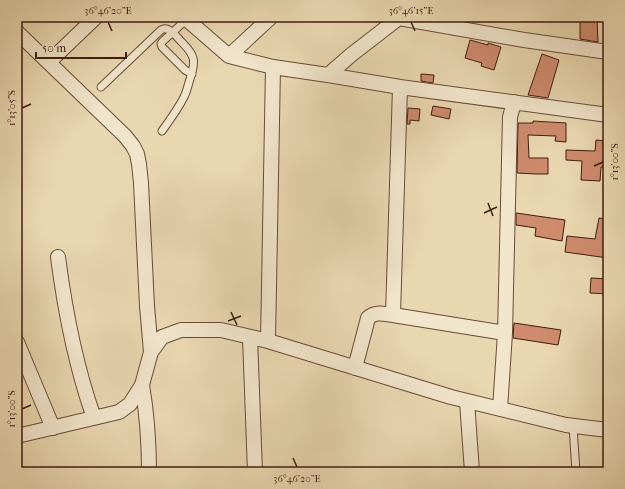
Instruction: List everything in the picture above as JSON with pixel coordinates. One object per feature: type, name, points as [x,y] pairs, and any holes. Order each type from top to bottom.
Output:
[{"type":"street","points":[[48,62],[96,17]]},
{"type":"street","points":[[229,56],[271,17]]},
{"type":"street","points":[[328,75],[400,17],[524,40],[608,52]]},
{"type":"street","points":[[185,18],[229,56],[273,67],[400,87],[608,115]]},
{"type":"street","points":[[17,32],[125,136],[137,154],[142,183],[147,306],[151,352],[142,385],[130,404],[119,412],[17,436]]},
{"type":"street","points":[[268,341],[273,67]]},
{"type":"street","points":[[393,315],[400,87]]},
{"type":"street","points":[[500,409],[505,333],[510,117],[514,102]]},
{"type":"street","points":[[58,257],[62,294],[86,397],[94,418]]},
{"type":"street","points":[[355,368],[368,318],[372,314],[378,313],[393,315],[505,333]]},
{"type":"street","points":[[151,352],[162,337],[181,330],[221,330],[268,341],[467,401],[566,425],[608,430]]},
{"type":"street","points":[[250,337],[255,472]]},
{"type":"street","points":[[17,342],[53,428]]},
{"type":"street","points":[[142,385],[149,437],[149,472]]},
{"type":"street","points":[[467,401],[472,472]]},
{"type":"lane","points":[[185,18],[161,44],[162,47],[185,70],[192,74]]},
{"type":"lane","points":[[101,86],[161,30],[168,28],[190,51],[193,56],[194,63],[192,74],[184,96],[162,131]]},
{"type":"lane","points":[[573,426],[576,472]]},
{"type":"building","points":[[580,17],[597,17],[598,42],[580,39]]},
{"type":"building","points":[[470,40],[501,47],[494,70],[481,66],[482,63],[465,58]]},
{"type":"building","points":[[542,54],[559,60],[548,98],[528,95]]},
{"type":"building","points":[[421,74],[434,75],[433,83],[421,81]]},
{"type":"building","points":[[433,106],[451,109],[449,119],[431,115]]},
{"type":"building","points":[[408,108],[420,109],[419,121],[410,120],[410,124],[407,124]]},
{"type":"building","points":[[533,121],[566,123],[566,142],[555,141],[556,136],[528,135],[529,158],[548,158],[548,174],[517,173],[518,123],[533,123]]},
{"type":"building","points":[[596,140],[608,141],[607,168],[601,167],[600,181],[581,180],[582,161],[566,160],[566,150],[595,151]]},
{"type":"building","points":[[516,213],[565,220],[562,241],[535,236],[536,228],[516,225]]},
{"type":"building","points":[[599,218],[608,219],[608,258],[565,252],[567,236],[595,239]]},
{"type":"building","points":[[591,278],[608,279],[608,294],[590,293]]},
{"type":"building","points":[[514,323],[561,330],[558,345],[513,338]]}]
